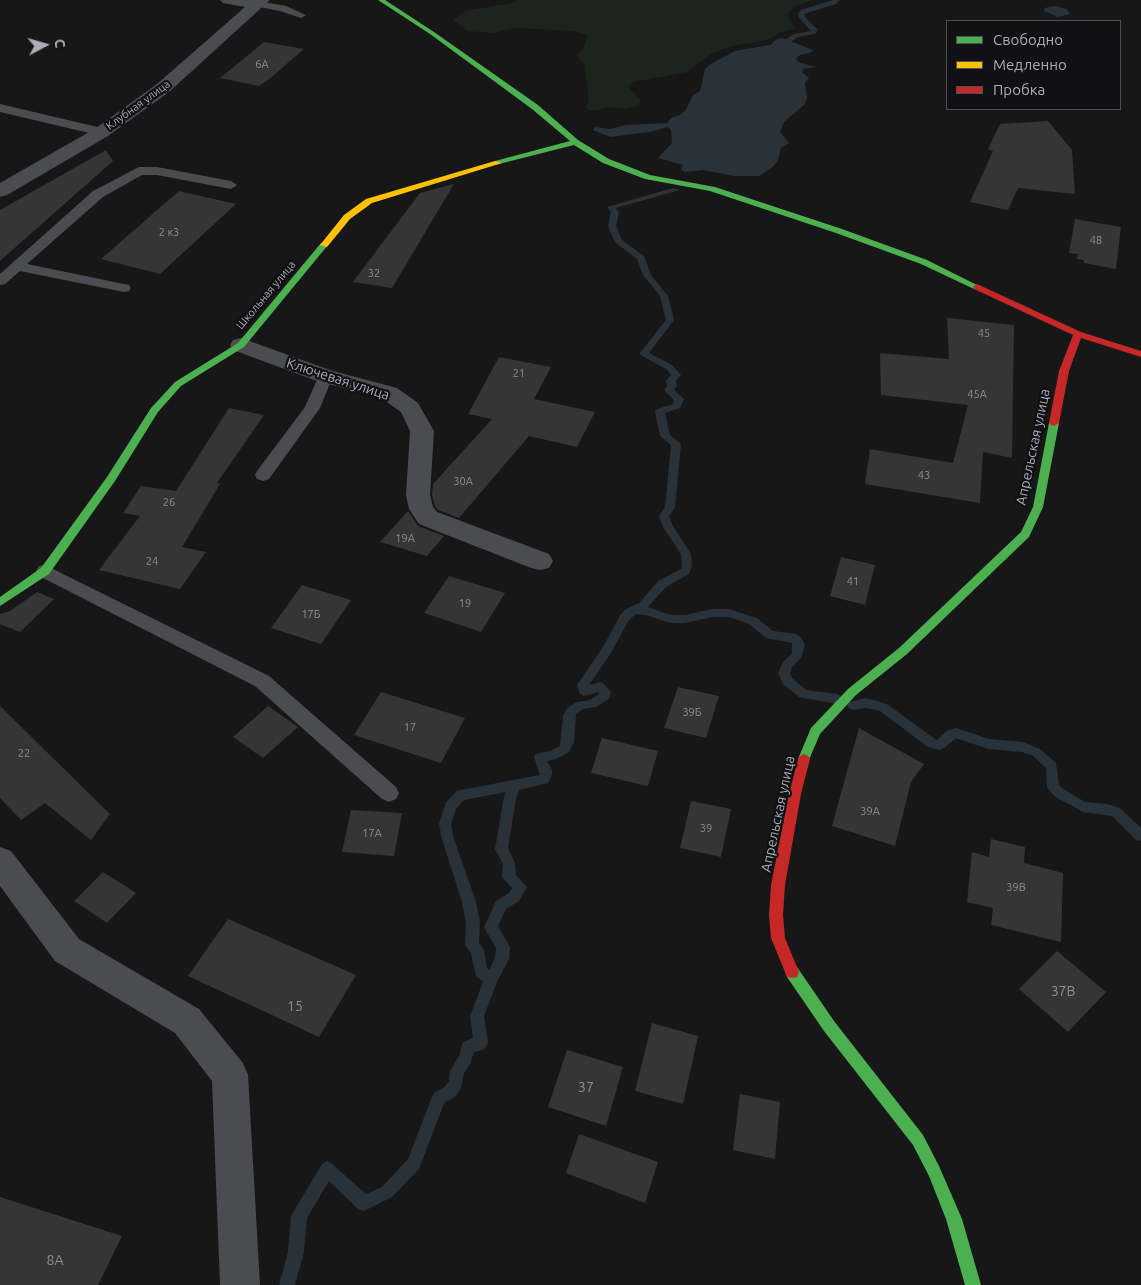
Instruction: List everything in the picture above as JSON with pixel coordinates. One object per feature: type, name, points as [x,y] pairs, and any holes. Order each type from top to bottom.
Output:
[{"type":"street","points":[[228,0],[260,2]]},
{"type":"street","points":[[381,0],[419,24],[536,106],[575,142],[606,161],[630,171],[712,189],[839,231],[924,262],[1078,334],[1141,354]]},
{"type":"street","name":"Клубная улица","points":[[0,191],[102,132],[163,88],[260,2]]},
{"type":"street","name":"Школьная улица","points":[[0,602],[45,571],[111,479],[154,410],[178,384],[241,345],[347,217],[369,201],[575,142]]},
{"type":"street","name":"Апрельская улица","points":[[973,1285],[954,1219],[934,1171],[918,1140],[829,1026],[788,966],[778,938],[776,915],[778,885],[795,794],[805,756],[816,730],[852,692],[903,651],[1025,534],[1038,508],[1064,371],[1078,334]]},
{"type":"street","name":"Ключевая улица","points":[[241,345],[325,376],[389,393],[410,408],[422,431],[418,496],[421,509],[428,518],[540,561]]},
{"type":"street","points":[[0,861],[67,950],[186,1021],[230,1075],[240,1285]]},
{"type":"lane","points":[[260,2],[300,15]]},
{"type":"lane","points":[[0,108],[102,132]]},
{"type":"lane","points":[[0,281],[98,194],[139,172],[157,171],[231,185]]},
{"type":"lane","points":[[17,266],[124,288]]},
{"type":"lane","points":[[263,475],[312,408],[325,376]]},
{"type":"lane","points":[[45,571],[262,681],[389,792]]},
{"type":"shaded area","points":[[516,0],[813,0],[796,6],[788,13],[790,22],[797,29],[780,32],[769,39],[731,46],[711,54],[687,72],[634,82],[628,87],[640,99],[639,106],[626,109],[606,107],[590,110],[585,107],[589,101],[584,64],[576,55],[582,51],[588,36],[575,31],[516,28],[493,33],[467,31],[453,20],[465,11],[517,2]]},
{"type":"shaded area","points":[[1055,6],[1067,9],[1070,14],[1058,17],[1044,11],[1045,8]]},
{"type":"shaded area","points":[[782,38],[813,50],[798,56],[796,59],[798,62],[816,67],[803,69],[802,72],[809,78],[805,83],[807,98],[805,104],[784,122],[780,132],[789,143],[781,148],[778,160],[773,167],[759,176],[734,176],[703,170],[685,172],[681,170],[683,165],[658,158],[672,143],[671,130],[668,127],[650,132],[610,137],[593,130],[595,127],[610,129],[626,125],[667,123],[671,118],[680,115],[686,110],[693,95],[700,91],[705,69],[711,64],[735,51],[770,45],[777,39]]},
{"type":"building","points":[[264,42],[304,49],[259,86],[220,78]]},
{"type":"building","points":[[1048,121],[1072,150],[1075,194],[1018,188],[1008,210],[970,202],[993,151],[988,149],[1000,124]]},
{"type":"building","points":[[106,150],[113,161],[0,261],[0,210]]},
{"type":"building","points":[[454,184],[392,288],[353,282],[420,193]]},
{"type":"building","points":[[179,191],[236,204],[160,274],[101,259]]},
{"type":"building","points":[[1075,219],[1121,227],[1116,269],[1084,263],[1084,260],[1077,259],[1078,254],[1069,253]]},
{"type":"building","points":[[947,318],[1014,325],[1012,458],[983,452],[980,503],[865,484],[870,449],[953,463],[968,405],[881,395],[880,353],[949,359]]},
{"type":"building","points":[[499,357],[551,367],[534,399],[595,412],[577,447],[529,436],[459,518],[438,510],[432,495],[433,484],[492,419],[468,414]]},
{"type":"building","points":[[229,408],[264,415],[217,483],[220,484],[182,547],[206,552],[180,589],[99,570],[140,516],[123,513],[141,486],[176,491]]},
{"type":"building","points":[[408,511],[418,526],[444,536],[427,556],[380,542]]},
{"type":"building","points":[[841,557],[875,565],[865,605],[830,596]]},
{"type":"building","points":[[449,576],[505,593],[481,632],[424,613]]},
{"type":"building","points":[[302,585],[351,600],[321,644],[271,628]]},
{"type":"building","points":[[37,592],[54,599],[20,632],[0,624],[0,614],[10,611]]},
{"type":"building","points":[[678,687],[719,696],[706,738],[664,728]]},
{"type":"building","points":[[381,692],[465,718],[441,763],[354,735]]},
{"type":"building","points":[[0,706],[110,814],[91,840],[45,803],[21,820],[0,798]]},
{"type":"building","points":[[268,706],[298,727],[263,758],[233,737]]},
{"type":"building","points":[[859,728],[924,764],[911,782],[895,846],[832,826]]},
{"type":"building","points":[[602,738],[658,751],[648,786],[591,773]]},
{"type":"building","points":[[691,801],[731,809],[721,857],[680,848]]},
{"type":"building","points":[[351,810],[402,813],[394,856],[342,852]]},
{"type":"building","points":[[991,839],[1025,847],[1024,863],[1063,873],[1061,942],[991,925],[993,908],[967,902],[972,852],[989,857]]},
{"type":"building","points":[[103,872],[136,893],[107,923],[74,901]]},
{"type":"building","points":[[228,919],[356,975],[319,1037],[188,976]]},
{"type":"building","points":[[1057,951],[1106,992],[1068,1032],[1019,989]]},
{"type":"building","points":[[652,1023],[698,1036],[683,1104],[635,1091]]},
{"type":"building","points":[[567,1050],[623,1067],[606,1126],[548,1107]]},
{"type":"building","points":[[740,1094],[780,1102],[775,1159],[733,1150]]},
{"type":"building","points":[[579,1134],[658,1162],[645,1203],[566,1173]]},
{"type":"building","points":[[0,1197],[122,1236],[98,1285],[0,1285]]},
{"type":"waterway","points":[[776,48],[796,35],[813,33],[815,30],[802,18],[801,14],[803,11],[834,3],[837,0]]},
{"type":"waterway","points":[[513,786],[544,779],[546,770],[540,761],[540,757],[552,756],[565,749],[568,742],[569,716],[571,711],[581,705],[592,704],[605,696],[605,692],[600,687],[584,691],[583,685],[607,650],[625,617],[630,612],[643,606],[662,584],[685,571],[687,566],[686,554],[668,527],[664,516],[670,507],[676,444],[665,436],[660,411],[677,406],[679,399],[669,390],[672,386],[671,381],[676,375],[669,367],[644,354],[670,320],[664,296],[647,275],[641,258],[619,241],[615,234],[612,226],[615,212],[611,207],[676,190]]},
{"type":"waterway","points":[[636,610],[647,611],[670,619],[685,619],[712,613],[729,613],[753,621],[770,635],[792,637],[797,640],[799,645],[797,655],[787,665],[784,673],[787,681],[803,694],[837,699]]},
{"type":"waterway","points":[[853,705],[866,703],[883,707],[932,744],[940,745],[950,734],[956,733],[988,744],[1023,747],[1036,752],[1052,767],[1053,787],[1058,792],[1083,807],[1107,809],[1116,812],[1141,836]]},
{"type":"waterway","points":[[491,980],[481,971],[477,950],[472,945],[473,923],[469,902],[448,839],[445,824],[450,806],[461,795],[513,786]]},
{"type":"waterway","points":[[491,980],[502,959],[503,947],[491,927],[501,905],[514,897],[520,887],[509,877],[509,863],[501,849],[513,786]]},
{"type":"waterway","points":[[287,1285],[296,1252],[299,1216],[327,1169],[364,1203],[387,1192],[414,1164],[437,1102],[440,1097],[450,1092],[456,1083],[457,1071],[465,1059],[468,1047],[470,1045],[478,1045],[481,1042],[477,1016],[491,980]]},
{"type":"traffic: fast","points":[[381,0],[432,33],[535,107],[575,142],[606,161],[648,177],[712,189],[839,231],[924,262],[977,287]]},
{"type":"traffic: fast","points":[[498,163],[575,142]]},
{"type":"traffic: fast","points":[[0,602],[45,571],[111,479],[154,410],[178,384],[241,345],[324,245]]},
{"type":"traffic: fast","points":[[804,759],[815,731],[852,692],[903,651],[1025,534],[1038,507],[1054,423]]},
{"type":"traffic: fast","points":[[792,972],[829,1026],[918,1140],[934,1171],[954,1219],[973,1285]]},
{"type":"traffic: slow","points":[[324,245],[347,217],[369,201],[498,163]]},
{"type":"traffic: jam","points":[[977,287],[1078,334],[1141,354]]},
{"type":"traffic: jam","points":[[1054,423],[1064,371],[1078,334]]},
{"type":"traffic: jam","points":[[792,972],[778,938],[776,915],[778,885],[795,794],[804,759]]}]
